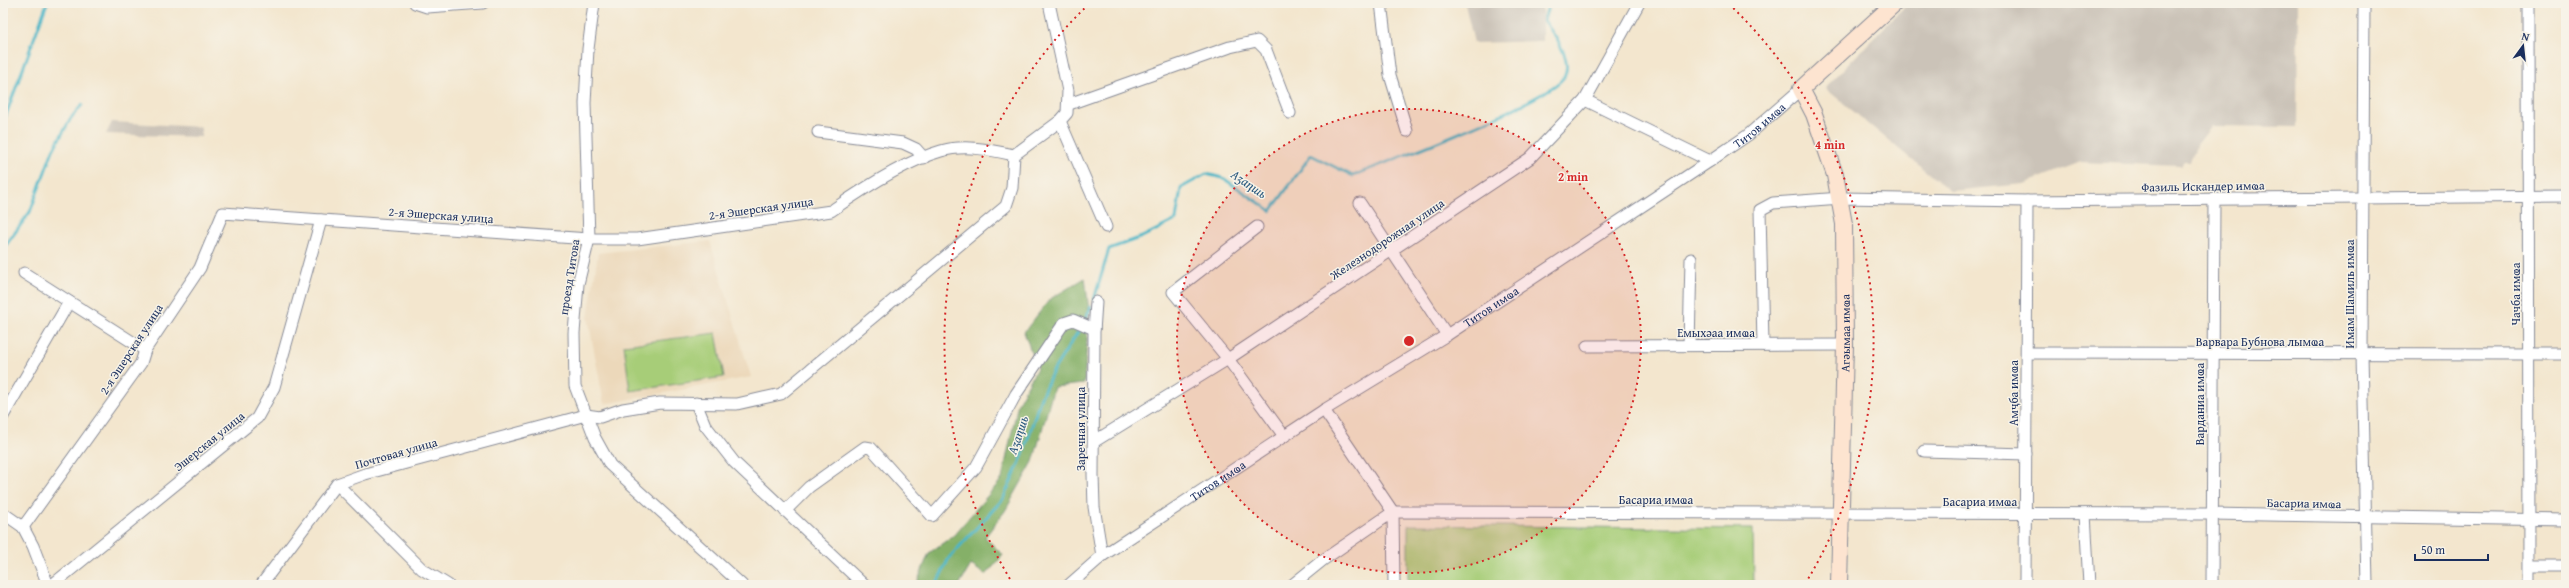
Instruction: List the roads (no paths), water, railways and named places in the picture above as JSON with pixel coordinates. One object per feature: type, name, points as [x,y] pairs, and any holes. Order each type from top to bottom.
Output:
[{"type":"street","points":[[415,3],[427,7],[483,3]]},
{"type":"street","name":"проезд Титова","points":[[594,3],[588,50],[585,103],[589,239],[578,284],[574,333],[575,386],[602,454],[610,465],[742,585]]},
{"type":"street","points":[[1014,155],[1060,121],[1067,113],[1069,104],[1048,3]]},
{"type":"street","points":[[1381,3],[1390,75],[1407,131]]},
{"type":"street","name":"Железнодорожная улица","points":[[1095,441],[1228,359],[1393,251],[1530,158],[1585,100],[1639,3]]},
{"type":"street","name":"Титов имҩа","points":[[1069,585],[1102,556],[1324,410],[1447,335],[1748,135],[1895,3]]},
{"type":"street","name":"Имам Шамиль имҩа","points":[[2364,3],[2362,354],[2367,585]]},
{"type":"street","name":"Чачба имҩа","points":[[2528,3],[2531,520],[2529,585]]},
{"type":"street","points":[[1069,104],[1230,47],[1256,41],[1266,50],[1290,113]]},
{"type":"street","name":"Агәымаа имҩа","points":[[1801,89],[1814,114],[1841,198],[1844,224],[1845,345],[1839,585]]},
{"type":"street","points":[[1585,100],[1710,161]]},
{"type":"street","points":[[1060,121],[1106,227]]},
{"type":"street","points":[[818,132],[903,143],[916,149],[924,158]]},
{"type":"street","name":"2-я Эшерская улица","points":[[23,527],[141,363],[145,350],[200,268],[223,213],[589,239],[637,239],[831,211],[856,193],[924,158],[942,151],[961,148],[986,149],[1014,155]]},
{"type":"street","name":"Почтовая улица","points":[[337,484],[365,474],[586,415],[600,417],[623,409],[660,403],[737,404],[780,394],[1006,206],[1012,188],[1014,155]]},
{"type":"street","name":"Фазиль Искандер имҩа","points":[[1763,345],[1760,210],[1773,203],[1841,198],[2027,201],[2528,195],[2566,196]]},
{"type":"street","name":"Варданиа имҩа","points":[[2212,585],[2211,514],[2214,198]]},
{"type":"street","name":"Амҷба имҩа","points":[[2025,585],[2027,201]]},
{"type":"street","points":[[1360,203],[1447,335]]},
{"type":"street","name":"Эшерская улица","points":[[52,585],[257,418],[274,387],[321,220]]},
{"type":"street","points":[[1257,227],[1173,292],[1228,359],[1284,436]]},
{"type":"street","points":[[1689,345],[1691,259]]},
{"type":"street","points":[[24,273],[145,350]]},
{"type":"street","points":[[3,416],[69,302]]},
{"type":"street","name":"Заречная улица","points":[[1096,302],[1091,328],[1095,441],[1094,507],[1102,556]]},
{"type":"street","points":[[785,511],[809,487],[865,447],[871,448],[932,516],[976,467],[1016,394],[1064,323],[1076,322],[1091,328]]},
{"type":"street","name":"Емыхәаа имҩа","points":[[1587,346],[1845,345]]},
{"type":"street","name":"Варвара Бубнова лымҩа","points":[[2027,353],[2566,354]]},
{"type":"street","points":[[696,403],[705,425],[734,462],[864,585]]},
{"type":"street","points":[[1324,410],[1393,512],[1394,585]]},
{"type":"street","points":[[1924,451],[2026,454]]},
{"type":"street","points":[[261,585],[337,484],[422,569],[448,585]]},
{"type":"street","points":[[1292,585],[1323,560],[1393,512]]},
{"type":"street","name":"Басариа имҩа","points":[[1393,512],[2211,514],[2566,520]]},
{"type":"street","points":[[3,513],[23,527],[33,546],[48,585]]},
{"type":"street","points":[[2085,514],[2089,585]]},
{"type":"street","points":[[2530,566],[2566,566]]},
{"type":"waterway","points":[[3,123],[47,3]]},
{"type":"waterway","name":"Аӡаԥшь","points":[[1094,300],[1109,249],[1142,237],[1176,220],[1181,188],[1206,174],[1223,178],[1271,211],[1311,155],[1353,176],[1502,114],[1554,86],[1565,75],[1566,61],[1564,53],[1544,20],[1549,3]]},
{"type":"waterway","points":[[3,249],[30,212],[53,150],[71,118],[82,105]]},
{"type":"waterway","name":"Аӡаԥшь","points":[[1084,322],[1091,307]]},
{"type":"waterway","name":"Аӡаԥшь","points":[[936,585],[949,558],[1003,499],[1022,457],[1041,397],[1053,371],[1081,327]]}]
